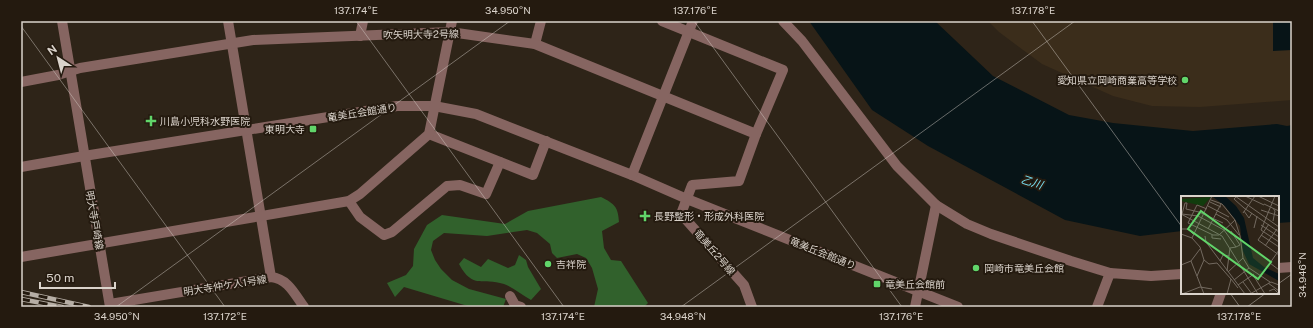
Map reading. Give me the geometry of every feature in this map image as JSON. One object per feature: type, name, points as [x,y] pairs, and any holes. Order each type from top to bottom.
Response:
[{"type":"street","name":"明大寺戸崎線","points":[[62,21],[110,305]]},
{"type":"street","points":[[228,21],[271,277]]},
{"type":"street","points":[[360,36],[363,21]]},
{"type":"street","points":[[21,257],[349,201],[360,194],[429,134],[452,21]]},
{"type":"street","points":[[535,44],[540,21]]},
{"type":"street","points":[[662,21],[783,70],[756,134],[739,181],[692,185],[687,198]]},
{"type":"street","points":[[632,175],[693,21]]},
{"type":"street","points":[[783,21],[802,41],[897,166],[936,205],[967,224],[991,234],[1110,273],[1151,276],[1181,274]]},
{"type":"street","name":"吹矢明大寺2号線","points":[[21,82],[58,75],[80,68],[253,40],[450,32],[535,44],[756,134]]},
{"type":"street","name":"竜美丘会館通り","points":[[21,167],[398,106],[434,106],[476,114],[632,175],[958,307]]},
{"type":"street","points":[[429,134],[533,176],[546,141]]},
{"type":"street","points":[[349,201],[360,217],[384,235],[392,232],[447,186],[460,185],[486,194],[500,162]]},
{"type":"street","name":"竜美丘2号線","points":[[687,198],[681,214],[744,285],[748,305]]},
{"type":"street","points":[[915,307],[936,205]]},
{"type":"street","points":[[1279,268],[1292,267]]},
{"type":"street","points":[[1097,307],[1110,273]]},
{"type":"street","name":"明大寺仲ケ入1号線","points":[[110,305],[271,277],[286,282],[304,307]]},
{"type":"street","points":[[1216,307],[1222,294]]},
{"type":"street","points":[[510,296],[516,305],[521,307]]},
{"type":"shaded area","name":"愛知県立岡崎商業高等学校","points":[[988,21],[1292,21],[1292,100],[1200,107],[1152,106],[1113,96],[1042,64],[999,32]]},
{"type":"green space","points":[[601,197],[615,206],[618,213],[619,222],[602,231],[604,248],[611,260],[621,261],[648,303],[644,307],[594,307],[598,289],[592,268],[586,258],[577,254],[557,258],[552,253],[550,244],[537,233],[527,230],[487,236],[444,233],[433,241],[431,250],[435,260],[441,269],[452,280],[469,289],[506,299],[503,307],[471,307],[404,287],[395,297],[387,283],[406,275],[413,266],[414,249],[427,225],[442,215],[505,224],[528,211]]},
{"type":"green space","points":[[519,255],[526,260],[528,267],[541,289],[531,300],[504,284],[474,280],[464,272],[459,264],[464,258],[481,267],[488,259],[508,268],[515,265]]},
{"type":"water","name":"乙川","points":[[809,21],[935,21],[993,76],[1069,115],[1113,123],[1193,131],[1277,124],[1287,126],[1292,125],[1292,222],[1279,223],[1279,196],[1181,196],[1181,231],[1140,236],[1065,220],[928,146],[872,110]]},
{"type":"water","points":[[1273,21],[1292,21],[1292,50],[1273,51]]},
{"type":"railway","points":[[21,292],[89,307]]},
{"type":"railway","points":[[21,299],[62,307]]},
{"type":"place","name":"愛知県立岡崎商業高等学校","points":[[1185,80]]},
{"type":"place","name":"川島小児科水野医院","points":[[151,121]]},
{"type":"place","name":"東明大寺","points":[[313,129]]},
{"type":"place","name":"長野整形・形成外科医院","points":[[645,216]]},
{"type":"place","name":"吉祥院","points":[[548,264]]},
{"type":"place","name":"岡崎市竜美丘会館","points":[[976,268]]},
{"type":"place","name":"竜美丘会館前","points":[[877,284]]}]
